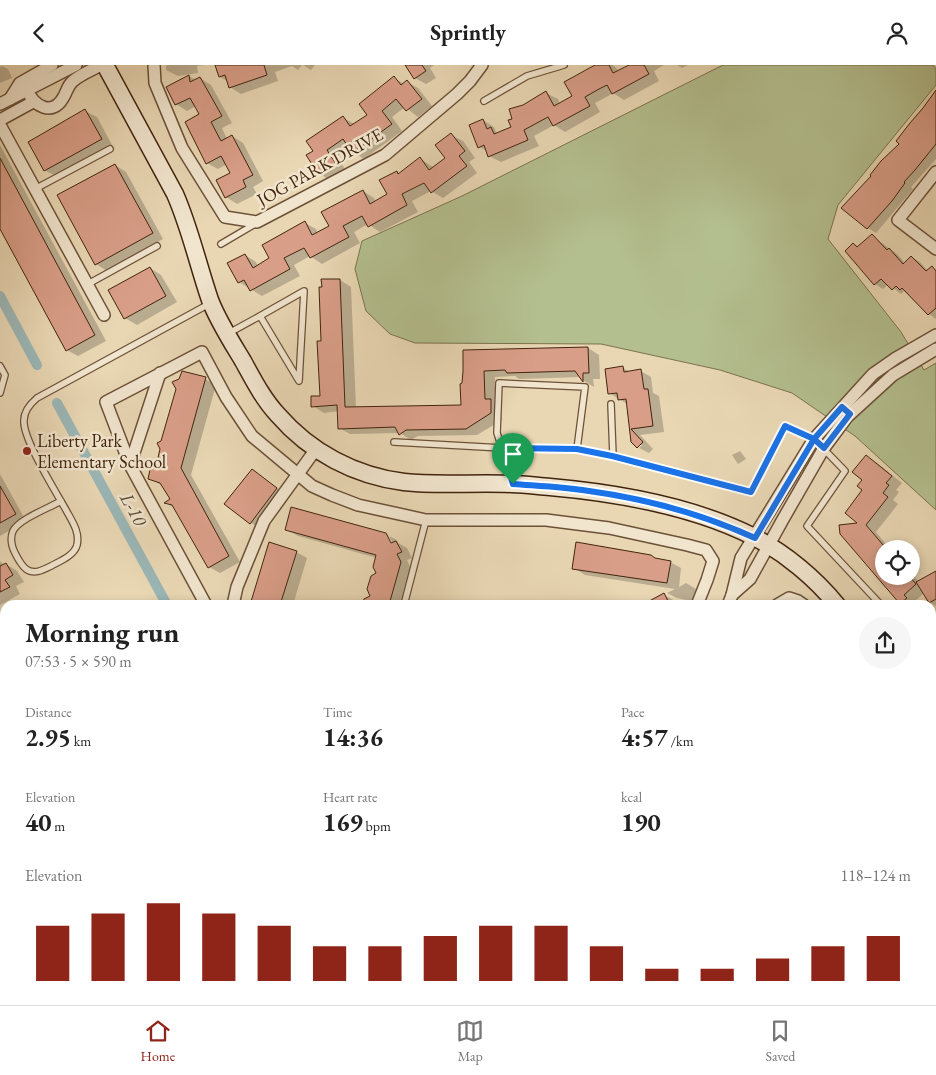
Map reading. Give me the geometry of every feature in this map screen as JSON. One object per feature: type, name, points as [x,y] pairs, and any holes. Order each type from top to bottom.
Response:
[{"type":"street","points":[[4,102],[31,84],[52,65]]},
{"type":"street","points":[[31,84],[76,65]]},
{"type":"street","points":[[33,102],[46,108],[54,107],[64,97],[67,87],[71,82],[101,65]]},
{"type":"street","points":[[105,65],[175,194],[184,215],[211,303],[227,334],[262,395],[293,431],[316,449],[339,463],[381,478],[420,483],[513,484],[588,491],[650,502],[721,523],[755,538],[806,573],[832,600]]},
{"type":"street","name":"JOG PARK DRIVE","points":[[154,65],[155,83],[182,148],[225,217],[257,222],[385,155],[457,94],[482,65]]},
{"type":"street","points":[[31,84],[33,102]]},
{"type":"street","points":[[0,120],[33,102]]},
{"type":"street","points":[[0,125],[104,315]]},
{"type":"street","points":[[936,172],[898,220],[936,249]]},
{"type":"street","points":[[730,600],[750,579],[846,411],[873,374],[896,357],[936,335]]},
{"type":"street","points":[[730,600],[742,558],[814,439],[846,411],[893,375],[936,349]]},
{"type":"street","points":[[203,600],[130,465],[106,402],[202,352],[226,397],[252,436],[312,486],[358,505],[426,520],[556,521],[609,529],[706,550],[713,561],[699,600]]},
{"type":"street","points":[[130,465],[160,373]]},
{"type":"street","points":[[234,600],[237,587],[264,521],[316,449]]},
{"type":"lane","points":[[484,101],[527,76],[564,65]]},
{"type":"lane","points":[[35,189],[110,149]]},
{"type":"lane","points":[[221,244],[257,222]]},
{"type":"lane","points":[[88,285],[157,246]]},
{"type":"lane","points":[[227,334],[304,291],[299,381],[260,316]]},
{"type":"lane","points":[[62,501],[24,521],[12,532],[11,540],[14,550],[26,570],[42,571],[65,559],[77,547],[78,538],[76,529],[62,501],[26,436],[24,419],[30,404],[211,303]]},
{"type":"lane","points":[[0,366],[5,375],[0,393]]},
{"type":"lane","points":[[513,484],[497,433],[499,383],[585,387],[577,449]]},
{"type":"lane","points":[[611,404],[612,456]]},
{"type":"lane","points":[[394,442],[502,448],[577,449],[612,456],[751,492],[785,426],[814,439],[845,471],[807,526],[876,600]]},
{"type":"lane","points":[[405,600],[426,520]]},
{"type":"green space","points":[[723,65],[933,65],[936,69],[936,85],[838,205],[828,239],[901,332],[924,370],[936,363],[936,510],[855,436],[792,393],[720,370],[601,344],[415,343],[390,334],[366,311],[355,269],[362,241],[462,196]]},
{"type":"building","points":[[215,65],[264,65],[267,75],[229,88],[225,75],[219,77]]},
{"type":"building","points":[[405,65],[422,65],[426,71],[414,79]]},
{"type":"building","points":[[595,65],[609,65],[613,73],[629,65],[644,65],[649,74],[612,94],[607,85],[599,89],[585,97],[590,106],[553,126],[548,117],[524,130],[528,140],[488,157],[484,145],[478,148],[469,125],[483,119],[487,129],[491,127],[494,134],[511,127],[508,120],[512,119],[509,109],[523,105],[546,91],[554,106],[572,96],[564,82]]},
{"type":"building","points":[[189,75],[190,82],[200,77],[222,116],[211,122],[221,141],[232,135],[253,175],[243,180],[246,187],[225,198],[216,180],[230,173],[221,156],[206,164],[185,122],[199,114],[190,98],[175,105],[166,87]]},
{"type":"building","points":[[394,76],[401,85],[407,80],[422,99],[406,111],[396,99],[382,111],[392,124],[352,153],[343,139],[327,150],[336,164],[319,175],[306,155],[313,151],[306,141],[343,116],[350,126],[367,115],[359,104]]},
{"type":"building","points":[[936,90],[936,144],[904,182],[892,201],[867,229],[841,208],[871,176],[881,161],[899,144],[896,141]]},
{"type":"building","points":[[85,109],[102,139],[44,171],[28,142]]},
{"type":"building","points":[[451,133],[465,151],[459,156],[467,166],[431,193],[424,183],[402,194],[407,205],[368,227],[362,216],[343,226],[349,237],[310,258],[304,248],[284,258],[290,269],[250,291],[244,280],[238,283],[227,263],[245,254],[253,268],[269,258],[262,245],[305,221],[312,235],[329,226],[321,212],[363,190],[370,204],[387,194],[379,180],[397,171],[398,174],[420,157],[429,170],[445,158],[435,145]]},
{"type":"building","points":[[0,158],[95,335],[66,351],[0,229]]},
{"type":"building","points":[[115,164],[153,233],[95,265],[57,195]]},
{"type":"building","points":[[872,234],[887,250],[889,248],[903,264],[911,256],[926,271],[932,266],[936,271],[936,308],[928,315],[902,288],[900,290],[896,286],[892,290],[881,279],[874,285],[845,251],[853,243],[857,247]]},
{"type":"building","points":[[150,267],[166,296],[124,319],[108,290]]},
{"type":"building","points":[[321,279],[340,279],[345,407],[461,405],[460,384],[462,383],[463,350],[588,347],[589,373],[583,373],[583,382],[575,371],[507,373],[505,370],[484,371],[485,399],[491,399],[491,413],[466,429],[406,430],[399,435],[395,427],[338,429],[337,405],[311,407],[311,396],[320,396],[317,341],[321,341],[319,287],[322,287]]},
{"type":"building","points":[[623,366],[624,372],[641,369],[644,389],[648,389],[653,426],[631,429],[643,442],[637,448],[631,442],[626,399],[618,400],[617,393],[608,394],[605,369]]},
{"type":"building","points":[[182,371],[206,377],[181,468],[229,556],[208,568],[172,505],[164,503],[170,499],[160,483],[148,479],[151,465],[157,462],[160,449],[157,443],[161,441],[176,389],[172,382],[179,379]]},
{"type":"building","points":[[866,455],[892,476],[886,483],[889,485],[883,493],[888,497],[866,525],[879,540],[875,540],[875,575],[840,534],[839,525],[857,523],[845,513],[862,490],[857,486],[862,480],[852,472]]},
{"type":"building","points":[[252,469],[277,488],[250,524],[224,504]]},
{"type":"building","points":[[0,486],[16,514],[0,523]]},
{"type":"building","points":[[291,507],[386,533],[391,543],[396,541],[402,552],[397,554],[401,562],[390,600],[364,600],[370,596],[367,589],[371,576],[376,573],[373,567],[376,555],[285,530]]},
{"type":"building","points":[[269,542],[297,551],[282,600],[252,600]]},
{"type":"building","points":[[576,542],[651,555],[655,558],[671,561],[667,583],[572,569]]},
{"type":"building","points":[[6,563],[13,575],[5,580],[10,587],[0,592],[0,566]]},
{"type":"building","points":[[936,571],[936,599],[927,600],[918,585],[920,585],[920,580]]},
{"type":"building","points":[[884,585],[915,585],[904,595],[907,598],[905,600],[897,600]]},
{"type":"building","points":[[664,593],[668,600],[651,600]]},
{"type":"waterway","name":"L-10","points":[[0,296],[37,365]]},
{"type":"waterway","name":"L-10","points":[[57,403],[164,600]]},
{"type":"place","name":"Liberty Park Elementary School","points":[[27,451]]},
{"type":"route","points":[[513,484],[502,448],[577,449],[612,456],[751,492],[785,426],[814,439],[842,407],[850,414],[824,448],[814,439],[755,538],[721,523],[694,514],[628,497],[513,484]]}]
